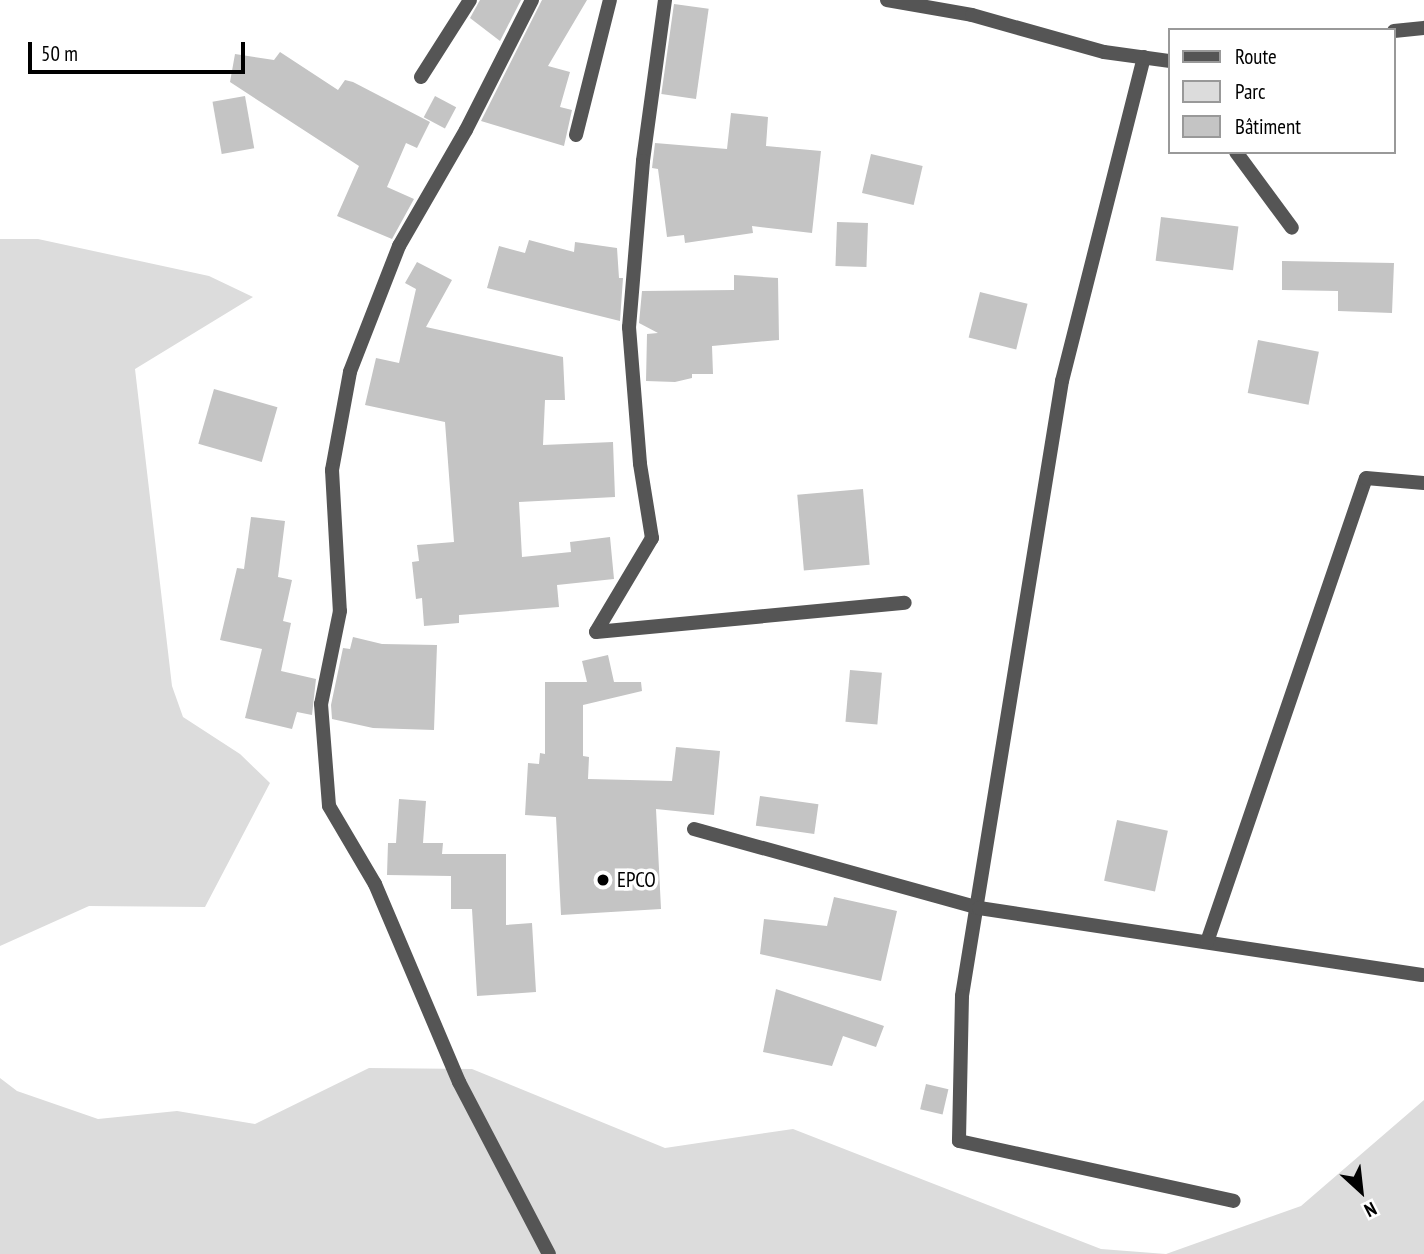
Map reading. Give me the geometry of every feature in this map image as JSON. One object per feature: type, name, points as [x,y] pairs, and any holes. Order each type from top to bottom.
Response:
[{"type":"street","points":[[421,77],[470,0]]},
{"type":"street","points":[[531,0],[466,130],[400,246],[350,372],[332,470],[340,611],[321,704],[330,806],[375,884],[458,1083],[549,1254]]},
{"type":"street","points":[[576,135],[610,0]]},
{"type":"street","points":[[665,0],[643,161],[629,327],[640,464],[652,538],[596,632],[905,603]]},
{"type":"street","points":[[887,0],[972,15],[1104,52],[1168,61]]},
{"type":"street","points":[[1396,31],[1424,28]]},
{"type":"street","points":[[1144,57],[1062,381],[979,908],[962,996],[959,1141],[1234,1201]]},
{"type":"street","points":[[1237,154],[1292,228]]},
{"type":"street","points":[[1207,942],[1366,478],[1424,483]]},
{"type":"street","points":[[694,829],[979,908],[1422,975]]},
{"type":"green space","points":[[0,239],[38,239],[209,276],[253,297],[135,369],[172,686],[183,717],[240,754],[270,783],[205,907],[89,906],[0,946]]},
{"type":"green space","points":[[369,1068],[472,1069],[665,1148],[793,1129],[1101,1249],[1166,1254],[0,1254],[0,1078],[17,1091],[98,1119],[177,1111],[255,1124]]},
{"type":"green space","points":[[1424,1100],[1424,1254],[1166,1254],[1301,1206]]},
{"type":"building","points":[[480,0],[521,0],[500,41],[470,18]]},
{"type":"building","points":[[542,0],[587,0],[548,66],[570,72],[560,107],[572,110],[564,146],[481,121]]},
{"type":"building","points":[[674,4],[709,9],[696,99],[661,94]]},
{"type":"building","points":[[280,52],[338,90],[345,80],[353,82],[430,122],[417,148],[406,143],[387,187],[414,199],[392,239],[337,216],[359,166],[230,82],[235,54],[274,60]]},
{"type":"building","points":[[245,96],[254,148],[222,154],[213,102]]},
{"type":"building","points":[[435,96],[456,107],[445,128],[424,117]]},
{"type":"building","points":[[731,113],[768,117],[766,146],[821,151],[812,233],[752,226],[753,233],[685,243],[684,235],[667,237],[658,169],[652,168],[655,143],[727,149]]},
{"type":"building","points":[[871,154],[923,166],[914,205],[862,193]]},
{"type":"building","points":[[1161,217],[1238,227],[1233,270],[1156,261]]},
{"type":"building","points":[[837,222],[868,223],[866,267],[835,266]]},
{"type":"building","points":[[529,240],[574,252],[575,242],[617,248],[619,278],[623,278],[620,321],[487,288],[499,246],[525,253]]},
{"type":"building","points":[[1282,261],[1394,263],[1392,313],[1338,311],[1338,291],[1282,290]]},
{"type":"building","points":[[417,262],[452,280],[426,327],[563,357],[565,400],[545,400],[543,445],[613,442],[615,497],[519,502],[522,557],[571,552],[570,542],[610,537],[614,579],[557,585],[559,607],[459,615],[459,623],[424,626],[422,598],[416,599],[412,562],[419,561],[417,545],[454,542],[445,422],[365,405],[376,358],[399,363],[416,289],[405,283]]},
{"type":"building","points":[[734,275],[778,278],[779,340],[712,346],[713,374],[692,374],[692,378],[675,382],[646,381],[647,334],[658,333],[639,323],[642,291],[734,290]]},
{"type":"building","points":[[980,292],[1028,304],[1016,349],[969,338]]},
{"type":"building","points":[[1258,340],[1319,352],[1309,405],[1248,393]]},
{"type":"building","points":[[214,389],[277,407],[262,462],[198,444]]},
{"type":"building","points":[[863,489],[870,565],[804,570],[797,495]]},
{"type":"building","points":[[251,517],[285,521],[278,577],[292,580],[283,621],[291,623],[281,671],[316,679],[312,715],[297,712],[292,729],[245,718],[262,649],[220,640],[237,568],[244,569]]},
{"type":"building","points":[[353,637],[382,644],[437,645],[434,730],[373,728],[332,719],[331,705],[343,648],[350,649]]},
{"type":"building","points":[[608,655],[614,682],[641,682],[642,691],[583,705],[583,756],[589,757],[588,779],[672,781],[676,747],[720,751],[714,815],[656,809],[661,909],[561,915],[556,817],[525,815],[528,763],[539,764],[540,753],[545,754],[545,682],[587,682],[582,661]]},
{"type":"building","points":[[850,670],[882,673],[877,725],[845,722]]},
{"type":"building","points":[[760,796],[818,804],[814,834],[756,826]]},
{"type":"building","points":[[399,799],[426,801],[423,843],[443,843],[442,854],[506,854],[506,925],[532,923],[536,992],[477,996],[472,909],[451,909],[451,876],[387,875],[388,843],[396,843]]},
{"type":"building","points":[[1117,820],[1168,831],[1155,891],[1104,881]]},
{"type":"building","points":[[834,897],[897,911],[881,981],[760,954],[764,919],[827,926]]},
{"type":"building","points":[[776,989],[884,1026],[876,1047],[843,1036],[832,1066],[763,1052]]},
{"type":"building","points":[[926,1084],[948,1089],[943,1115],[920,1109]]},
{"type":"place","name":"EPCO","points":[[603,880]]}]
